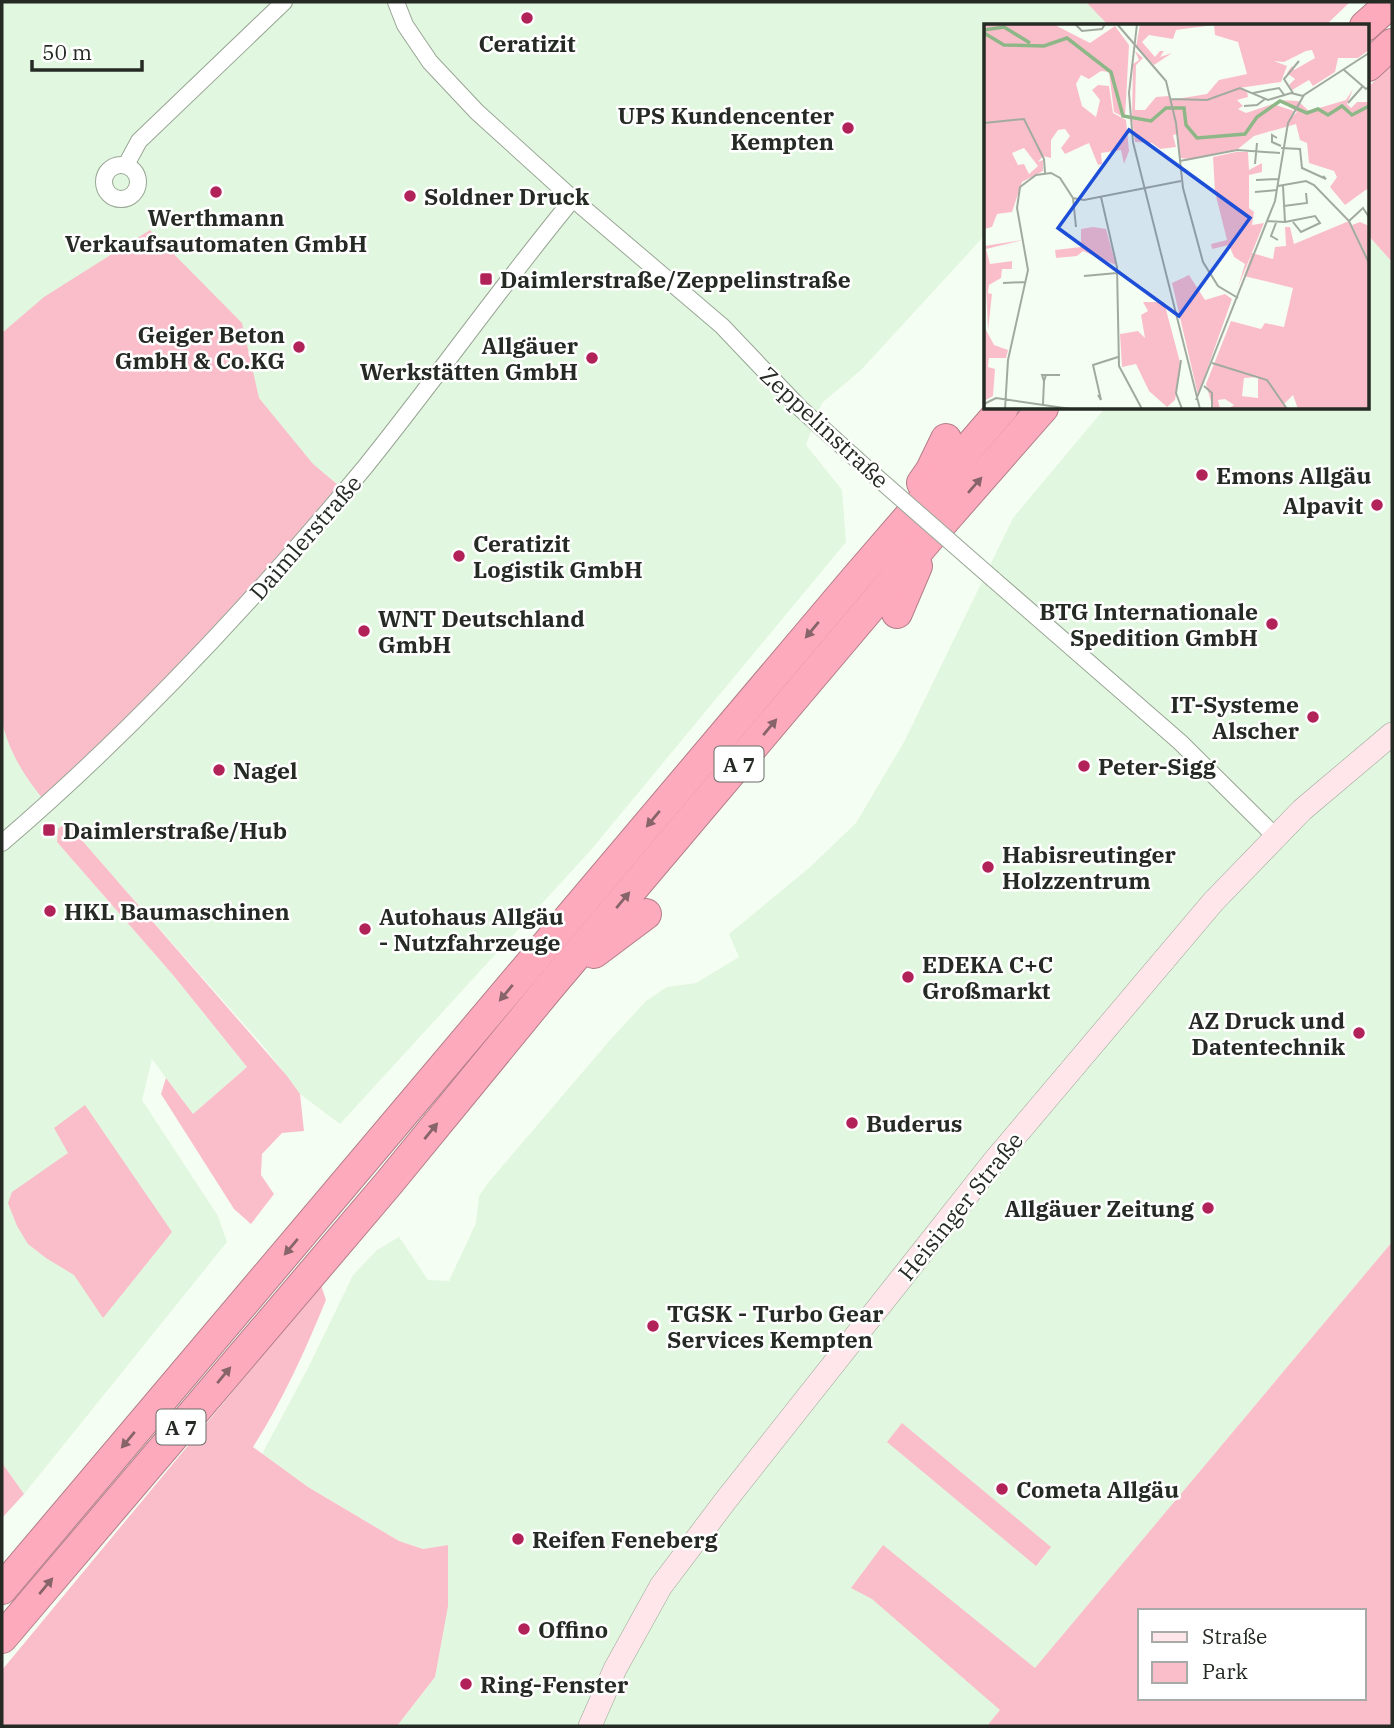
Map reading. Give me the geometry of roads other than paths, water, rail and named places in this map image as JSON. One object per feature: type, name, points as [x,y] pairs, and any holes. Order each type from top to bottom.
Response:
[{"type":"highway","points":[[1367,24],[1392,2]]},
{"type":"highway","points":[[1370,64],[1392,44]]},
{"type":"highway","name":"A 7","points":[[2,1589],[856,578],[1001,410]]},
{"type":"highway","name":"A 7","points":[[2,1638],[388,1184],[547,990],[930,537],[1041,410]]},
{"type":"highway","points":[[856,578],[931,470],[946,439]]},
{"type":"highway","points":[[897,612],[930,537]]},
{"type":"highway","points":[[547,990],[646,914]]},
{"type":"street","points":[[126,165],[139,141],[284,2]]},
{"type":"street","name":"Zeppelinstraße","points":[[396,2],[405,25],[430,62],[477,112],[722,327],[801,409],[864,466],[1180,742],[1275,836]]},
{"type":"street","name":"Daimlerstraße","points":[[2,843],[112,743],[255,596],[364,468],[573,199]]},
{"type":"street","name":"Heisinger Straße","points":[[590,1726],[618,1663],[661,1586],[995,1160],[1194,924],[1275,836],[1328,787],[1392,734]]},
{"type":"place","name":"Ceratizit","points":[[527,18]]},
{"type":"place","name":"UPS Kundencenter Kempten","points":[[848,128]]},
{"type":"place","name":"Werthmann Verkaufsautomaten GmbH","points":[[216,192]]},
{"type":"place","name":"Soldner Druck","points":[[410,196]]},
{"type":"place","name":"Daimlerstraße/Zeppelinstraße","points":[[486,279]]},
{"type":"place","name":"Geiger Beton GmbH & Co.KG","points":[[299,347]]},
{"type":"place","name":"Allgäuer Werkstätten GmbH","points":[[592,358]]},
{"type":"place","name":"Emons Allgäu","points":[[1202,475]]},
{"type":"place","name":"Alpavit","points":[[1377,505]]},
{"type":"place","name":"Ceratizit Logistik GmbH","points":[[459,556]]},
{"type":"place","name":"BTG Internationale Spedition GmbH","points":[[1272,624]]},
{"type":"place","name":"WNT Deutschland GmbH","points":[[364,631]]},
{"type":"place","name":"IT-Systeme Alscher","points":[[1313,717]]},
{"type":"place","name":"Peter-Sigg","points":[[1084,766]]},
{"type":"place","name":"Nagel","points":[[219,770]]},
{"type":"place","name":"Daimlerstraße/Hub","points":[[49,830]]},
{"type":"place","name":"Habisreutinger Holzzentrum","points":[[988,867]]},
{"type":"place","name":"HKL Baumaschinen","points":[[50,911]]},
{"type":"place","name":"Autohaus Allgäu - Nutzfahrzeuge","points":[[365,929]]},
{"type":"place","name":"EDEKA C+C Großmarkt","points":[[908,977]]},
{"type":"place","name":"AZ Druck und Datentechnik","points":[[1359,1033]]},
{"type":"place","name":"Buderus","points":[[852,1123]]},
{"type":"place","name":"Allgäuer Zeitung","points":[[1208,1208]]},
{"type":"place","name":"TGSK - Turbo Gear Services Kempten","points":[[653,1326]]},
{"type":"place","name":"Cometa Allgäu","points":[[1002,1489]]},
{"type":"place","name":"Reifen Feneberg","points":[[518,1539]]},
{"type":"place","name":"Offino","points":[[524,1629]]},
{"type":"place","name":"Ring-Fenster","points":[[466,1684]]}]
